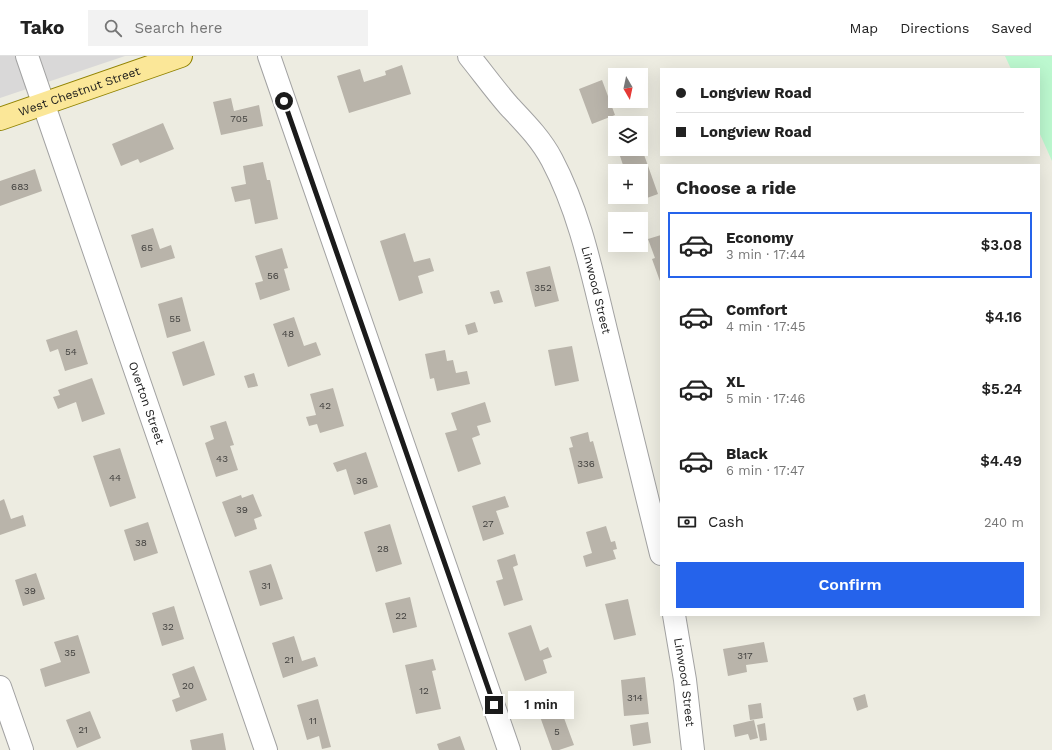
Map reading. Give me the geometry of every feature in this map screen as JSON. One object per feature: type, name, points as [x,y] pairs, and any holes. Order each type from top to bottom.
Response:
[{"type":"main road","name":"West Chestnut Street","points":[[0,119],[181,56]]},
{"type":"street","name":"Overton Street","points":[[27,56],[266,750]]},
{"type":"street","points":[[269,56],[509,750]]},
{"type":"street","name":"Linwood Street","points":[[469,56],[508,105],[529,126],[540,141],[552,160],[568,196],[592,271],[660,550]]},
{"type":"street","name":"Linwood Street","points":[[674,616],[685,680],[693,750]]},
{"type":"street","points":[[0,687],[22,750]]},
{"type":"shaded area","points":[[0,56],[125,56],[0,98]]},
{"type":"green space","points":[[1005,56],[1052,56],[1052,161],[1040,134],[1040,68],[1011,68]]},
{"type":"building","points":[[402,65],[411,94],[349,113],[337,76],[360,69],[364,82],[386,75],[385,71]]},
{"type":"building","points":[[602,80],[608,96],[608,108],[612,108],[615,115],[608,116],[608,118],[592,124],[579,89]]},
{"type":"building","points":[[231,98],[234,111],[259,105],[263,126],[221,135],[213,102]]},
{"type":"building","points":[[163,123],[174,149],[140,163],[138,159],[121,166],[112,144]]},
{"type":"building","points":[[620,156],[644,156],[647,164],[623,164]]},
{"type":"building","points":[[263,162],[267,180],[270,180],[278,219],[255,224],[250,199],[235,202],[231,187],[246,184],[243,166]]},
{"type":"building","points":[[648,166],[658,194],[648,198]]},
{"type":"building","points":[[35,169],[42,191],[0,206],[0,181]]},
{"type":"building","points":[[153,228],[160,249],[171,245],[175,258],[141,268],[131,235]]},
{"type":"building","points":[[405,233],[414,262],[430,258],[434,271],[418,276],[423,293],[399,301],[380,241]]},
{"type":"building","points":[[660,235],[660,281],[652,259],[655,258],[648,239]]},
{"type":"building","points":[[282,248],[288,268],[284,269],[290,290],[260,300],[255,283],[263,281],[255,256]]},
{"type":"building","points":[[550,266],[559,301],[535,307],[526,272]]},
{"type":"building","points":[[499,290],[503,302],[494,304],[490,292]]},
{"type":"building","points":[[182,297],[191,331],[167,338],[158,304]]},
{"type":"building","points":[[294,317],[304,346],[316,342],[321,355],[288,367],[273,324]]},
{"type":"building","points":[[475,322],[478,332],[468,335],[465,325]]},
{"type":"building","points":[[77,330],[88,364],[65,371],[58,349],[50,352],[46,340]]},
{"type":"building","points":[[204,341],[215,375],[183,386],[172,352]]},
{"type":"building","points":[[572,346],[579,381],[555,386],[548,350]]},
{"type":"building","points":[[445,350],[447,361],[453,360],[456,373],[467,371],[470,384],[437,391],[434,378],[430,379],[425,354]]},
{"type":"building","points":[[254,373],[258,386],[248,388],[244,376]]},
{"type":"building","points":[[92,378],[105,414],[82,422],[76,402],[58,409],[53,397],[60,395],[58,390]]},
{"type":"building","points":[[333,388],[344,426],[320,433],[317,424],[309,426],[306,417],[316,415],[310,394]]},
{"type":"building","points":[[485,402],[491,422],[477,426],[480,435],[472,438],[481,464],[458,472],[445,433],[457,430],[451,413]]},
{"type":"building","points":[[226,421],[234,445],[230,446],[238,470],[216,477],[205,443],[214,439],[210,426]]},
{"type":"building","points":[[588,432],[590,442],[593,441],[603,478],[578,484],[569,448],[573,447],[570,437]]},
{"type":"building","points":[[120,448],[136,498],[110,507],[93,456]]},
{"type":"building","points":[[366,452],[378,487],[354,495],[346,469],[337,472],[333,463]]},
{"type":"building","points":[[253,494],[262,516],[254,519],[257,529],[235,537],[222,502],[241,495],[242,498]]},
{"type":"building","points":[[505,496],[509,507],[496,511],[504,534],[483,541],[472,506]]},
{"type":"building","points":[[4,499],[11,519],[23,515],[26,526],[0,535],[0,501]]},
{"type":"building","points":[[148,522],[158,553],[134,561],[124,530]]},
{"type":"building","points":[[390,524],[402,564],[376,572],[364,532]]},
{"type":"building","points":[[606,526],[611,542],[615,541],[617,549],[613,550],[616,559],[586,567],[583,556],[592,553],[586,532]]},
{"type":"building","points":[[515,554],[518,565],[513,567],[523,600],[504,606],[496,581],[503,579],[497,560]]},
{"type":"building","points":[[271,564],[283,599],[260,606],[249,571]]},
{"type":"building","points":[[36,573],[45,599],[23,606],[15,580]]},
{"type":"building","points":[[410,597],[417,627],[393,633],[385,603]]},
{"type":"building","points":[[628,599],[636,635],[614,640],[605,604]]},
{"type":"building","points":[[174,606],[184,639],[162,646],[152,613]]},
{"type":"building","points":[[531,625],[540,651],[548,647],[552,657],[543,660],[547,673],[525,681],[508,633]]},
{"type":"building","points":[[78,635],[90,673],[45,687],[40,669],[61,662],[54,642]]},
{"type":"building","points":[[294,636],[302,661],[315,657],[318,666],[283,678],[272,643]]},
{"type":"building","points":[[764,642],[768,662],[746,665],[747,672],[728,676],[723,649]]},
{"type":"building","points":[[433,659],[436,670],[432,671],[441,709],[416,714],[405,665]]},
{"type":"building","points":[[194,666],[207,700],[176,712],[172,700],[180,697],[172,674]]},
{"type":"building","points":[[645,677],[649,714],[624,716],[621,680]]},
{"type":"building","points":[[865,694],[868,707],[857,711],[853,698]]},
{"type":"building","points":[[318,699],[331,747],[322,749],[319,736],[307,740],[297,705]]},
{"type":"building","points":[[569,700],[574,714],[564,718],[574,745],[559,750],[552,750],[538,711]]},
{"type":"building","points":[[761,703],[763,718],[750,720],[748,705]]},
{"type":"building","points":[[90,711],[101,738],[77,748],[66,720]]},
{"type":"building","points":[[754,720],[758,738],[750,740],[748,734],[735,737],[733,725]]},
{"type":"building","points":[[648,722],[651,743],[633,746],[630,725]]},
{"type":"building","points":[[765,723],[767,740],[760,741],[757,725]]},
{"type":"building","points":[[223,733],[226,750],[192,750],[190,740]]},
{"type":"building","points":[[460,736],[465,750],[439,750],[437,744]]},
{"type":"route","points":[[284,101],[494,705]]}]
